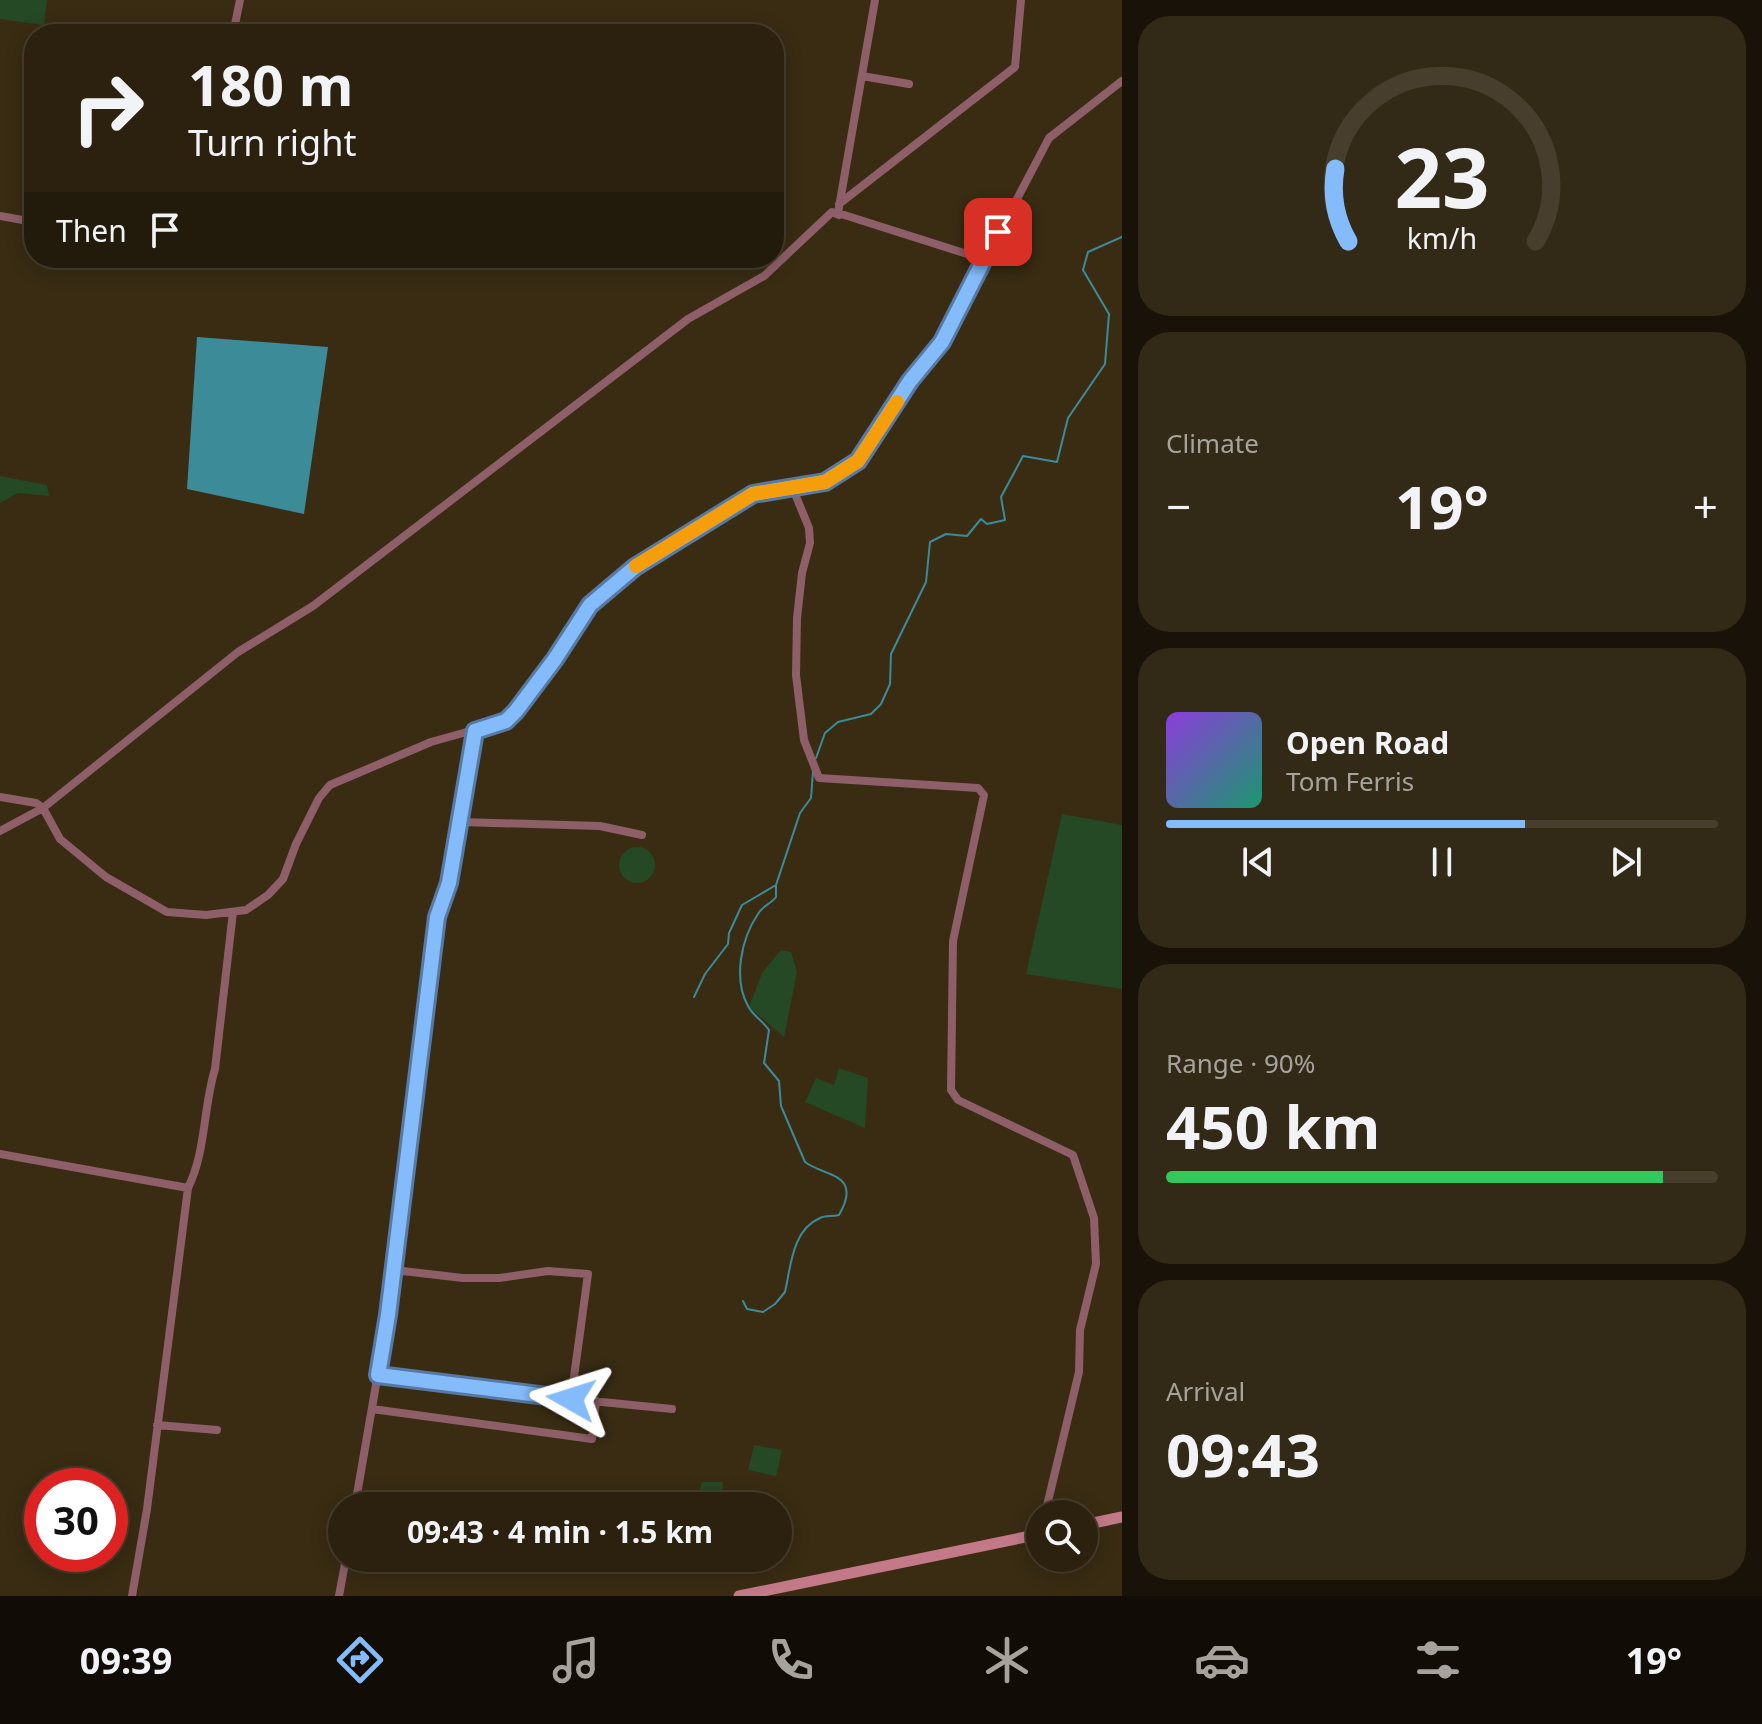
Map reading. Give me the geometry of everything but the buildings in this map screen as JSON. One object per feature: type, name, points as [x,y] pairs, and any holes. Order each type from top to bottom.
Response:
[{"type":"street","points":[[235,24],[240,0]]},
{"type":"street","points":[[839,215],[838,204],[875,0]]},
{"type":"street","points":[[838,204],[1015,67],[1021,0]]},
{"type":"street","points":[[862,76],[909,84]]},
{"type":"street","points":[[0,797],[36,803],[43,808],[60,839],[106,877],[167,912],[206,915],[246,910],[268,895],[283,879],[319,798],[330,785],[431,742],[506,721],[555,659],[590,605],[635,567],[753,494],[825,482],[858,461],[910,381],[942,342],[1049,138],[1122,81]]},
{"type":"street","points":[[784,257],[832,212],[983,259]]},
{"type":"street","points":[[0,216],[24,220]]},
{"type":"street","points":[[0,831],[43,808],[238,652],[313,606],[688,319],[764,276],[772,268]]},
{"type":"street","points":[[793,489],[809,528],[810,543],[802,573],[797,618],[796,675],[804,740],[819,778],[978,788],[984,795],[953,941],[951,1090],[958,1100],[1073,1155],[1094,1218],[1096,1264],[1080,1330],[1079,1372],[1048,1500]]},
{"type":"street","points":[[357,1492],[394,1270],[437,917],[449,883],[475,731]]},
{"type":"street","points":[[460,822],[600,826],[642,835]]},
{"type":"street","points":[[132,1596],[147,1509],[188,1188],[198,1168],[208,1091],[215,1069],[233,912]]},
{"type":"street","points":[[0,1154],[188,1188]]},
{"type":"street","points":[[394,1270],[463,1278],[499,1278],[548,1271],[588,1274],[571,1399]]},
{"type":"street","points":[[378,1375],[672,1409]]},
{"type":"street","points":[[372,1409],[592,1439],[596,1401]]},
{"type":"street","points":[[157,1425],[217,1430]]},
{"type":"street","points":[[1098,1522],[1122,1517]]},
{"type":"street","points":[[739,1596],[1026,1537]]},
{"type":"street","points":[[339,1596],[343,1572]]},
{"type":"green space","points":[[0,0],[47,0],[44,24],[0,19]]},
{"type":"green space","points":[[0,476],[47,485],[49,496],[18,493],[0,503]]},
{"type":"green space","points":[[1062,814],[1122,825],[1122,989],[1026,974]]},
{"type":"green space","points":[[637,847],[650,852],[655,865],[650,878],[637,883],[624,878],[619,865],[624,852]]},
{"type":"green space","points":[[781,950],[791,952],[797,972],[784,1037],[749,1007],[762,973]]},
{"type":"green space","points":[[839,1068],[868,1078],[865,1128],[805,1102],[816,1078],[834,1085]]},
{"type":"green space","points":[[754,1445],[782,1450],[776,1476],[748,1470]]},
{"type":"green space","points":[[702,1482],[723,1482],[722,1492],[700,1492]]},
{"type":"water","points":[[197,337],[328,347],[304,514],[187,489]]},
{"type":"waterway","points":[[816,758],[825,733],[838,722],[871,714],[881,704],[890,684],[891,654],[926,582],[930,542],[946,534],[967,536],[981,519],[987,524],[1005,520],[1001,497],[1023,456],[1057,462],[1068,418],[1105,364],[1109,314],[1083,270],[1088,252],[1122,237]]},
{"type":"waterway","points":[[694,997],[705,974],[728,944],[729,933],[742,905],[776,885],[800,813],[811,798],[813,772]]},
{"type":"waterway","points":[[743,1301],[747,1309],[763,1312],[775,1304],[785,1292],[798,1240],[820,1218],[839,1215],[847,1191],[838,1178],[805,1162],[781,1106],[779,1081],[764,1063],[769,1030],[750,1010],[743,995],[740,972],[743,947],[760,911],[776,897],[776,886]]},
{"type":"slow traffic","points":[[636,566],[753,494],[825,482],[858,461],[897,402]]},
{"type":"route","points":[[571,1399],[378,1375],[437,917],[449,883],[475,731],[506,721],[524,703],[590,605],[635,567],[753,494],[825,482],[858,461],[910,381],[942,342],[998,232]]}]
